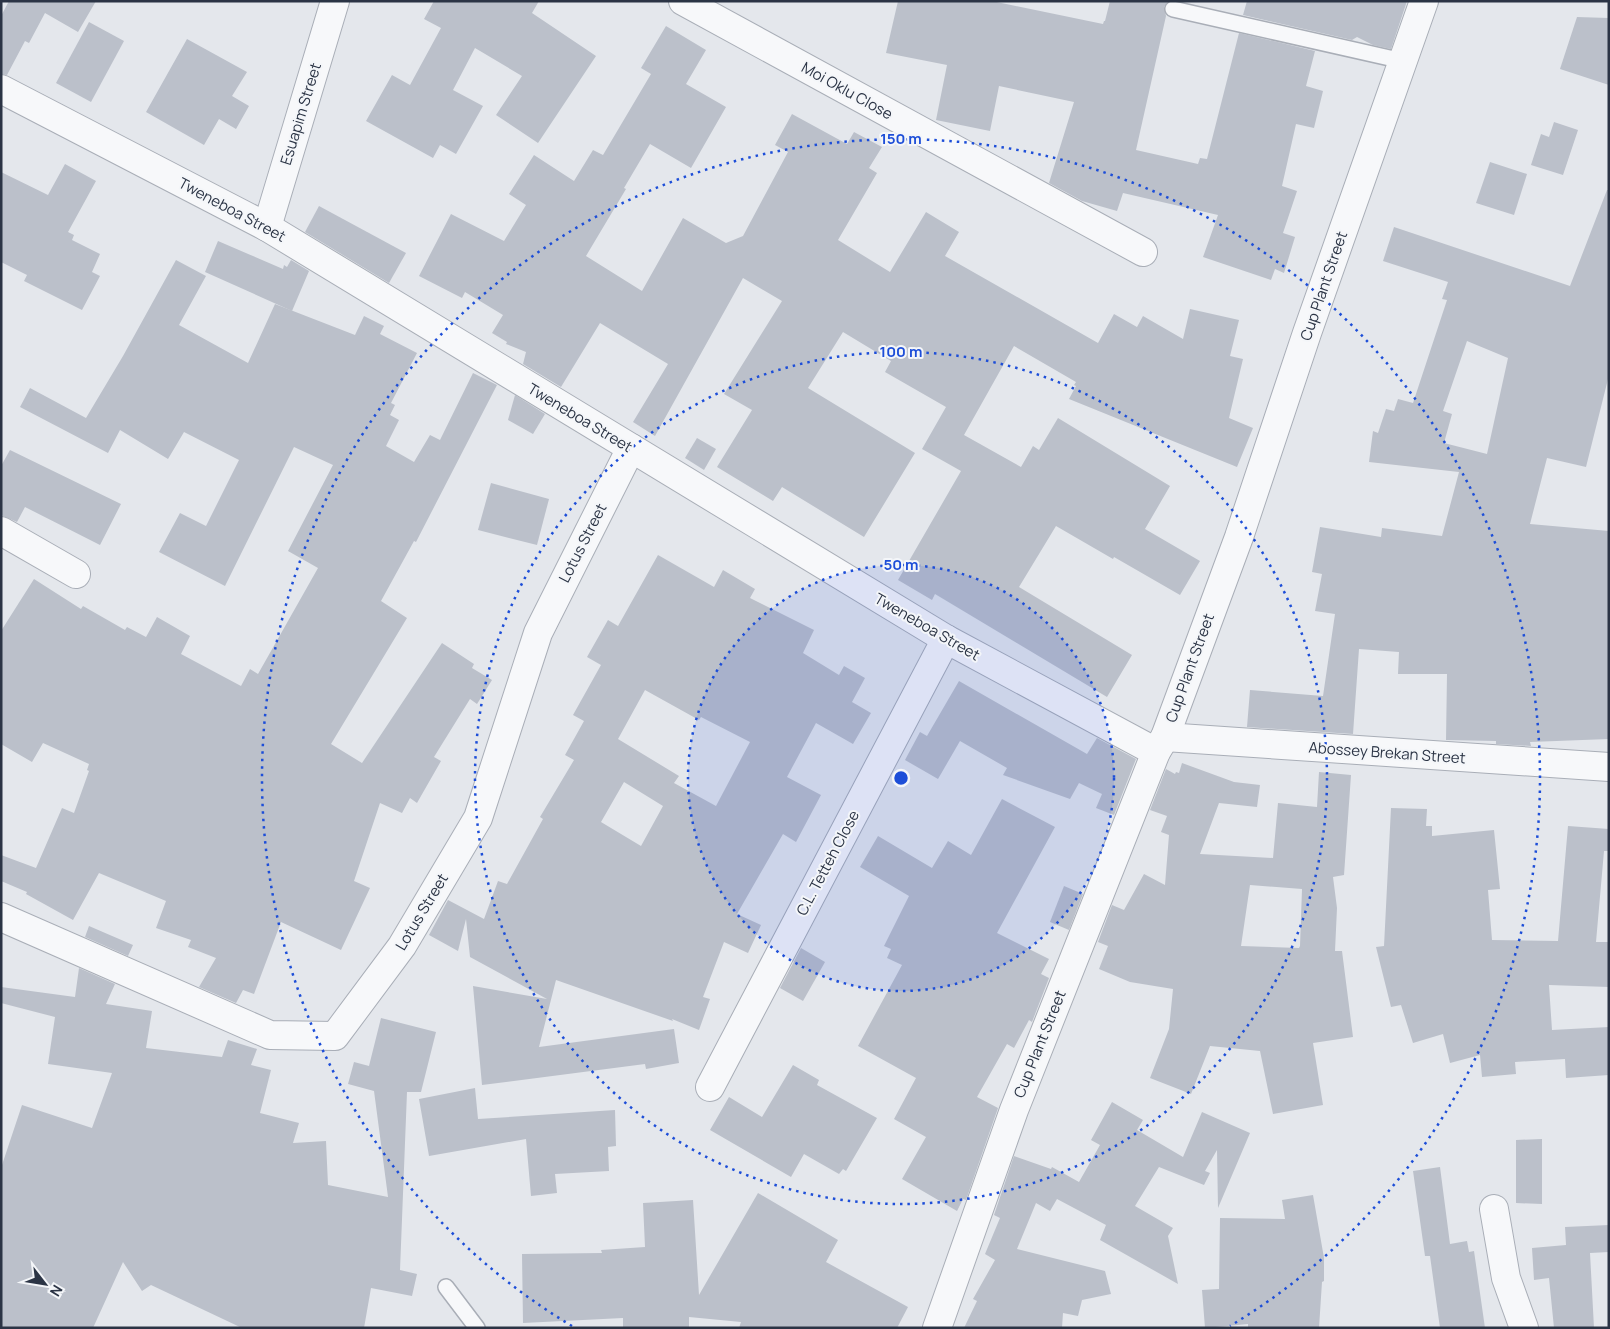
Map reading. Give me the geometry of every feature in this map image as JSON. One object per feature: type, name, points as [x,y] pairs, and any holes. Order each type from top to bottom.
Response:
[{"type":"street","name":"Esuapim Street","points":[[267,227],[335,1]]},
{"type":"street","name":"Moi Oklu Close","points":[[683,1],[1143,252]]},
{"type":"street","name":"Cup Plant Street","points":[[937,1328],[1014,1110],[1160,745],[1239,537],[1307,333],[1424,1]]},
{"type":"street","name":"Tweneboa Street","points":[[1,89],[267,227],[946,639],[1160,745]]},
{"type":"street","name":"Lotus Street","points":[[1,917],[270,1035],[335,1036],[402,946],[478,818],[538,633],[631,448]]},
{"type":"street","points":[[1,531],[76,574]]},
{"type":"street","name":"C.L. Tetteh Close","points":[[710,1087],[946,639]]},
{"type":"street","name":"Abossey Brekan Street","points":[[1160,745],[1609,767]]},
{"type":"street","points":[[1494,1210],[1506,1278],[1524,1328]]},
{"type":"lane","points":[[1173,8],[1403,61]]},
{"type":"lane","points":[[446,1287],[477,1328]]},
{"type":"building","points":[[9,1],[96,1],[78,32],[45,13],[29,43],[25,41],[7,75],[1,74],[1,16]]},
{"type":"building","points":[[434,1],[539,1],[532,13],[596,56],[538,143],[496,115],[522,76],[475,48],[453,90],[483,106],[456,154],[440,145],[433,158],[366,121],[392,75],[410,85],[441,28],[424,19]]},
{"type":"building","points":[[898,1],[992,1],[1103,24],[1110,1],[1168,1],[1164,7],[1166,16],[1136,150],[1198,164],[1200,158],[1207,159],[1239,33],[1315,51],[1306,86],[1323,91],[1314,128],[1296,124],[1282,186],[1297,191],[1283,233],[1295,237],[1284,273],[1275,269],[1271,280],[1203,257],[1218,215],[1123,193],[1117,211],[1082,201],[1049,183],[1074,102],[999,86],[990,131],[936,120],[947,65],[886,53]]},
{"type":"building","points":[[1247,1],[1407,1],[1391,49],[1373,45],[1357,37],[1352,40],[1243,15]]},
{"type":"building","points":[[1577,17],[1609,18],[1609,85],[1560,69]]},
{"type":"building","points":[[89,22],[124,41],[91,102],[56,83]]},
{"type":"building","points":[[666,26],[706,50],[686,84],[726,107],[691,168],[650,144],[586,256],[642,291],[683,218],[726,243],[743,236],[788,152],[775,145],[792,114],[847,144],[854,132],[882,147],[869,168],[877,173],[838,240],[890,272],[926,212],[959,232],[945,256],[1098,343],[1114,314],[1137,327],[1143,316],[1183,339],[1190,309],[1239,320],[1230,356],[1243,359],[1229,418],[1253,428],[1237,467],[1069,399],[1076,386],[1074,385],[1076,382],[1014,346],[964,435],[1021,467],[1033,446],[1039,450],[1058,418],[1170,486],[1145,529],[1200,561],[1180,595],[1056,526],[1019,587],[1132,655],[1107,697],[935,594],[932,600],[898,580],[961,471],[922,449],[946,407],[885,372],[891,361],[843,332],[808,388],[915,453],[864,537],[782,487],[773,501],[717,467],[752,410],[724,394],[782,301],[743,278],[655,436],[633,422],[668,364],[600,323],[561,387],[523,364],[526,352],[506,344],[507,342],[492,333],[503,315],[465,292],[462,298],[419,276],[451,214],[504,241],[526,205],[509,194],[534,155],[574,181],[593,150],[603,155],[651,74],[641,68]]},
{"type":"building","points":[[187,39],[247,72],[232,96],[249,106],[236,129],[219,119],[204,145],[146,112]]},
{"type":"building","points":[[1554,122],[1578,130],[1563,175],[1531,165],[1541,134],[1549,137]]},
{"type":"building","points":[[1490,162],[1527,174],[1514,215],[1476,203]]},
{"type":"building","points":[[65,164],[96,181],[68,232],[74,235],[72,240],[100,254],[92,272],[100,276],[82,310],[24,281],[27,275],[1,262],[1,172],[48,195]]},
{"type":"building","points":[[1607,190],[1609,190],[1609,375],[1586,467],[1547,458],[1530,524],[1609,531],[1609,739],[1530,742],[1531,746],[1496,744],[1496,741],[1446,740],[1447,674],[1398,674],[1399,652],[1359,649],[1353,734],[1247,727],[1250,690],[1323,696],[1335,614],[1315,611],[1322,574],[1312,572],[1320,527],[1381,537],[1382,528],[1442,536],[1459,472],[1369,462],[1373,431],[1378,433],[1386,409],[1394,411],[1398,399],[1413,403],[1447,300],[1442,299],[1448,282],[1383,261],[1394,227],[1570,286]],"holes":[[[1467,341],[1508,358],[1487,454],[1444,443],[1452,414],[1443,411]]]},
{"type":"building","points":[[319,206],[406,253],[389,283],[305,232]]},
{"type":"building","points":[[218,241],[283,269],[284,265],[287,267],[291,260],[309,271],[292,311],[205,272]]},
{"type":"building","points":[[176,260],[206,276],[179,325],[248,363],[275,304],[355,335],[364,316],[384,326],[380,334],[417,353],[391,403],[395,405],[390,415],[399,420],[386,446],[414,462],[430,435],[440,440],[473,373],[497,385],[416,542],[414,541],[381,601],[407,618],[331,744],[362,763],[442,643],[474,664],[472,668],[492,680],[477,704],[470,699],[434,757],[441,761],[417,803],[410,798],[402,813],[380,803],[354,881],[370,888],[341,950],[281,922],[254,994],[243,990],[236,1003],[199,987],[216,958],[188,947],[191,940],[156,928],[166,901],[99,873],[73,920],[26,894],[27,892],[1,881],[1,855],[36,868],[62,808],[74,813],[89,771],[87,770],[89,764],[43,743],[32,762],[1,744],[1,631],[34,579],[81,609],[83,606],[125,630],[127,627],[146,637],[157,617],[190,636],[181,654],[241,686],[250,669],[258,674],[318,568],[288,551],[333,465],[294,447],[225,586],[159,552],[180,513],[206,526],[239,460],[184,432],[168,459],[120,430],[108,453],[20,407],[30,388],[86,418]]},
{"type":"building","points":[[515,395],[545,414],[533,434],[508,420]]},
{"type":"building","points":[[697,438],[716,449],[704,470],[685,458]]},
{"type":"building","points":[[10,450],[121,504],[100,545],[25,507],[17,522],[1,515],[1,466]]},
{"type":"building","points":[[491,483],[549,499],[537,545],[478,530]]},
{"type":"building","points":[[658,555],[714,587],[723,570],[755,589],[750,598],[814,630],[803,653],[839,675],[844,666],[865,678],[852,702],[871,713],[853,744],[816,723],[787,777],[821,795],[796,842],[783,834],[737,914],[761,925],[748,953],[724,942],[703,997],[710,999],[699,1030],[556,980],[539,1047],[674,1029],[679,1063],[646,1069],[645,1064],[482,1085],[473,986],[547,999],[470,957],[466,919],[458,951],[429,935],[448,900],[484,919],[498,881],[507,884],[543,819],[540,817],[574,760],[565,755],[584,721],[573,715],[601,665],[587,657],[608,620],[618,626]],"holes":[[[645,690],[699,720],[701,717],[750,742],[716,806],[674,783],[679,776],[618,739]],[[624,782],[663,806],[641,846],[601,822]]]},
{"type":"building","points":[[959,681],[1087,754],[1097,738],[1136,759],[1114,815],[1096,808],[1102,794],[1079,783],[1070,799],[1003,775],[1007,768],[960,741],[938,779],[905,760],[920,732],[927,736]]},
{"type":"building","points":[[1182,763],[1234,782],[1260,785],[1257,807],[1219,803],[1200,854],[1273,858],[1278,803],[1317,807],[1319,772],[1351,775],[1344,875],[1333,877],[1337,908],[1335,951],[1342,951],[1353,1037],[1313,1043],[1323,1105],[1273,1114],[1260,1051],[1210,1046],[1191,1094],[1150,1078],[1169,1029],[1173,989],[1130,982],[1099,969],[1108,946],[1098,942],[1112,905],[1124,910],[1144,874],[1165,885],[1169,835],[1161,832],[1167,816],[1150,810],[1166,769],[1175,774],[1176,772],[1179,773]],"holes":[[[1250,885],[1302,889],[1299,948],[1241,946]]]},
{"type":"building","points":[[1002,799],[1055,827],[997,933],[1049,959],[1041,974],[1049,978],[1032,1022],[1029,1020],[1014,1048],[1007,1044],[977,1097],[998,1108],[966,1200],[963,1199],[957,1211],[902,1179],[926,1137],[894,1119],[916,1078],[858,1046],[902,965],[887,958],[891,949],[884,946],[909,896],[860,867],[878,836],[932,868],[948,841],[971,855]]},
{"type":"building","points":[[1391,808],[1427,809],[1426,826],[1432,826],[1432,836],[1494,830],[1500,889],[1488,890],[1492,940],[1558,941],[1568,826],[1609,829],[1609,851],[1604,851],[1596,942],[1609,942],[1609,987],[1549,985],[1552,1030],[1609,1027],[1609,1075],[1566,1078],[1565,1059],[1515,1062],[1516,1074],[1482,1077],[1480,1055],[1450,1063],[1443,1034],[1413,1043],[1401,1005],[1391,1007],[1376,947],[1384,946]]},
{"type":"building","points":[[1064,886],[1083,894],[1069,930],[1050,922]]},
{"type":"building","points":[[89,926],[133,945],[128,956],[85,937]]},
{"type":"building","points":[[801,948],[825,962],[803,1001],[780,988]]},
{"type":"building","points":[[79,968],[115,984],[106,1004],[152,1011],[146,1048],[222,1057],[228,1040],[257,1049],[251,1065],[271,1070],[260,1113],[299,1123],[293,1143],[326,1141],[328,1185],[388,1197],[374,1091],[348,1084],[354,1062],[369,1066],[381,1018],[436,1032],[421,1092],[407,1092],[400,1270],[417,1274],[412,1296],[371,1288],[364,1328],[242,1328],[151,1285],[142,1291],[123,1262],[93,1328],[1,1328],[1,1168],[22,1105],[92,1128],[112,1073],[48,1064],[55,1017],[1,1003],[1,987],[75,997]]},
{"type":"building","points":[[793,1065],[819,1080],[817,1085],[877,1118],[846,1171],[843,1169],[839,1174],[804,1154],[791,1177],[710,1130],[729,1097],[762,1117]]},
{"type":"building","points":[[475,1088],[478,1119],[615,1110],[616,1146],[608,1147],[609,1171],[555,1174],[557,1193],[531,1196],[526,1139],[429,1156],[419,1099]]},
{"type":"building","points":[[1112,1102],[1143,1120],[1137,1130],[1183,1157],[1202,1112],[1250,1133],[1218,1208],[1217,1150],[1205,1171],[1210,1173],[1204,1185],[1159,1167],[1135,1206],[1173,1228],[1168,1236],[1178,1284],[1100,1240],[1106,1225],[1057,1199],[1050,1211],[1036,1203],[1017,1249],[1105,1271],[1111,1294],[1082,1300],[1078,1316],[1063,1313],[1062,1328],[964,1328],[977,1301],[973,1299],[995,1260],[985,1254],[1000,1218],[994,1215],[1014,1156],[1051,1169],[1052,1167],[1079,1182],[1100,1145],[1091,1140]]},
{"type":"building","points":[[1542,1139],[1542,1204],[1516,1203],[1516,1140]]},
{"type":"building","points":[[1440,1167],[1450,1244],[1467,1241],[1469,1252],[1474,1251],[1485,1328],[1440,1328],[1430,1256],[1425,1256],[1413,1171]]},
{"type":"building","points":[[758,1193],[838,1240],[826,1262],[908,1307],[897,1328],[739,1328],[741,1322],[689,1317],[689,1328],[623,1328],[623,1318],[523,1323],[522,1254],[602,1253],[601,1250],[645,1247],[643,1203],[693,1200],[699,1295]]},
{"type":"building","points":[[1313,1195],[1324,1258],[1324,1281],[1322,1282],[1319,1328],[1248,1328],[1248,1324],[1205,1328],[1202,1290],[1219,1289],[1220,1218],[1285,1219],[1282,1200]]},
{"type":"building","points":[[1609,1225],[1609,1252],[1590,1253],[1594,1328],[1554,1328],[1549,1278],[1534,1280],[1532,1248],[1566,1245],[1565,1227]]}]
